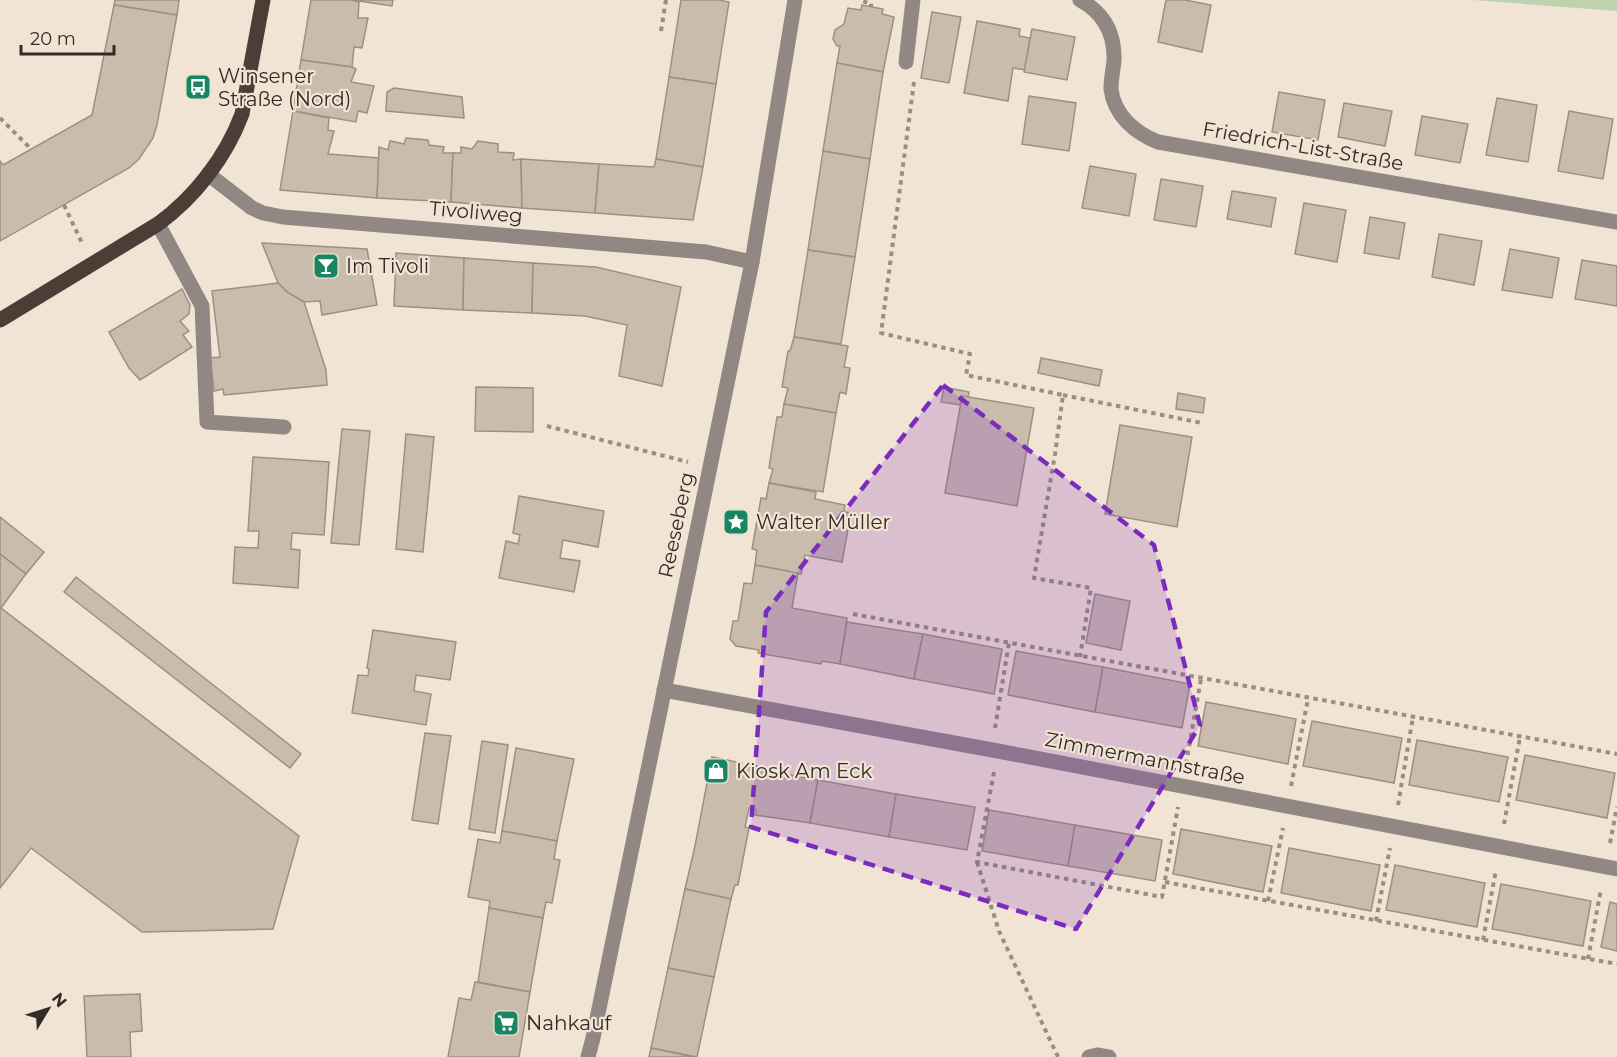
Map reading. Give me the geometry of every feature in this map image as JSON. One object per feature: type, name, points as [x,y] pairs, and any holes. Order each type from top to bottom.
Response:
[{"type":"main road","points":[[0,320],[158,224],[191,195],[226,148],[242,114],[263,0]]},
{"type":"street","name":"Reeseberg","points":[[588,1057],[752,262],[795,0]]},
{"type":"street","points":[[906,62],[913,0]]},
{"type":"street","name":"Friedrich-List-Straße","points":[[1080,0],[1096,11],[1106,24],[1113,40],[1114,63],[1111,87],[1115,105],[1130,127],[1149,139],[1617,222]]},
{"type":"street","name":"Tivoliweg","points":[[208,174],[252,208],[282,217],[706,252],[752,262]]},
{"type":"street","points":[[158,224],[202,306],[207,422],[284,427]]},
{"type":"street","name":"Zimmermannstraße","points":[[664,690],[994,750],[1611,868]]},
{"type":"street","points":[[1089,1057],[1097,1055],[1109,1057]]},
{"type":"path","points":[[661,31],[666,0]]},
{"type":"path","points":[[866,0],[865,2],[871,3],[871,7]]},
{"type":"path","points":[[906,62],[916,72],[881,333],[970,354],[966,375],[1202,423]]},
{"type":"path","points":[[0,118],[32,149]]},
{"type":"path","points":[[64,205],[93,264]]},
{"type":"path","points":[[1063,395],[1034,578],[1091,588],[1080,657]]},
{"type":"path","points":[[547,426],[710,467]]},
{"type":"path","points":[[853,614],[1617,754]]},
{"type":"path","points":[[1009,643],[976,862],[999,931],[1058,1057]]},
{"type":"path","points":[[976,862],[1162,897],[1201,679]]},
{"type":"path","points":[[1268,901],[1308,698]]},
{"type":"path","points":[[1376,921],[1413,717]]},
{"type":"path","points":[[1483,940],[1520,737]]},
{"type":"path","points":[[1588,959],[1611,868],[1617,807]]},
{"type":"path","points":[[1165,882],[1617,964]]},
{"type":"highlighted area","points":[[943,385],[1154,545],[1200,725],[1076,929],[751,827],[766,612]]},
{"type":"green space","points":[[1473,0],[1617,0],[1617,11]]},
{"type":"building","points":[[115,0],[179,0],[177,15],[114,5]]},
{"type":"building","points":[[311,0],[359,2],[358,18],[368,18],[362,48],[354,47],[352,67],[301,60]]},
{"type":"building","points":[[352,0],[393,0],[392,6]]},
{"type":"building","points":[[681,0],[729,2],[716,84],[669,77]]},
{"type":"building","points":[[1166,0],[1185,0],[1211,5],[1202,52],[1158,42]]},
{"type":"building","points":[[114,5],[177,15],[153,138],[139,159],[129,168],[0,241],[0,161],[3,165],[92,115]]},
{"type":"building","points":[[862,5],[883,9],[882,14],[894,17],[883,72],[837,63],[840,46],[837,46],[833,39],[835,30],[844,24],[848,8],[861,10]]},
{"type":"building","points":[[932,12],[961,17],[949,83],[921,78]]},
{"type":"building","points":[[977,21],[1020,29],[1019,36],[1030,38],[1025,70],[1013,68],[1008,101],[964,93]]},
{"type":"building","points":[[1032,29],[1075,37],[1067,80],[1024,72]]},
{"type":"building","points":[[301,60],[356,69],[351,82],[374,86],[367,113],[358,111],[356,122],[293,111]]},
{"type":"building","points":[[837,63],[883,72],[870,159],[823,151]]},
{"type":"building","points":[[669,77],[716,84],[703,167],[656,159]]},
{"type":"building","points":[[394,88],[462,97],[464,118],[386,111],[387,92]]},
{"type":"building","points":[[1279,92],[1325,100],[1318,140],[1272,132]]},
{"type":"building","points":[[1029,96],[1076,103],[1069,151],[1022,144]]},
{"type":"building","points":[[1497,98],[1537,105],[1528,162],[1486,155]]},
{"type":"building","points":[[1344,103],[1392,111],[1385,146],[1338,137]]},
{"type":"building","points":[[293,111],[329,118],[328,130],[334,131],[328,154],[379,158],[377,198],[280,190]]},
{"type":"building","points":[[1569,111],[1613,119],[1603,179],[1558,171]]},
{"type":"building","points":[[1422,116],[1468,124],[1460,163],[1415,155]]},
{"type":"building","points":[[406,138],[428,140],[429,145],[444,147],[443,153],[453,153],[451,202],[377,198],[379,147],[388,150],[390,141],[404,144]]},
{"type":"building","points":[[478,141],[498,144],[498,152],[514,153],[513,160],[521,159],[522,208],[451,202],[453,153],[461,153],[461,147],[472,149]]},
{"type":"building","points":[[823,151],[870,159],[855,257],[808,250]]},
{"type":"building","points":[[521,159],[599,164],[595,213],[522,208]]},
{"type":"building","points":[[656,159],[703,167],[693,220],[595,213],[599,164],[654,167]]},
{"type":"building","points":[[1090,166],[1136,174],[1129,216],[1082,208]]},
{"type":"building","points":[[1161,179],[1203,186],[1196,227],[1154,220]]},
{"type":"building","points":[[1232,191],[1276,198],[1271,227],[1227,219]]},
{"type":"building","points":[[1304,203],[1346,210],[1337,262],[1295,254]]},
{"type":"building","points":[[1370,217],[1405,223],[1399,259],[1364,253]]},
{"type":"building","points":[[1439,234],[1482,241],[1474,285],[1432,277]]},
{"type":"building","points":[[262,243],[367,249],[377,305],[322,315],[320,301],[304,302],[287,292],[278,283]]},
{"type":"building","points":[[1510,249],[1559,258],[1552,298],[1502,290]]},
{"type":"building","points":[[808,250],[855,257],[841,344],[794,337]]},
{"type":"building","points":[[396,253],[464,258],[463,310],[394,306]]},
{"type":"building","points":[[464,258],[533,263],[532,313],[463,310]]},
{"type":"building","points":[[1582,260],[1617,266],[1617,306],[1575,299]]},
{"type":"building","points":[[533,263],[596,267],[681,287],[662,386],[619,376],[627,325],[585,316],[532,313]]},
{"type":"building","points":[[278,283],[287,292],[304,302],[326,370],[327,385],[224,395],[223,389],[214,391],[210,358],[220,357],[212,291]]},
{"type":"building","points":[[182,289],[190,305],[189,314],[180,321],[189,331],[183,335],[192,347],[140,380],[129,368],[109,332]]},
{"type":"building","points":[[794,337],[848,346],[844,367],[850,368],[846,394],[840,392],[836,413],[784,404],[788,388],[782,387],[788,351],[790,351]]},
{"type":"building","points":[[1041,358],[1102,370],[1099,386],[1038,373]]},
{"type":"building","points":[[476,387],[533,388],[533,432],[475,431]]},
{"type":"building","points":[[944,387],[969,392],[968,397],[962,396],[960,405],[941,402]]},
{"type":"building","points":[[1178,393],[1205,398],[1203,413],[1176,409]]},
{"type":"building","points":[[962,396],[1034,408],[1017,506],[945,493]]},
{"type":"building","points":[[784,404],[836,413],[823,492],[769,483],[773,469],[769,468],[777,417],[782,417]]},
{"type":"building","points":[[1120,425],[1192,437],[1177,527],[1105,514]]},
{"type":"building","points":[[342,429],[370,431],[359,545],[331,543]]},
{"type":"building","points":[[406,434],[434,437],[423,552],[396,549]]},
{"type":"building","points":[[253,457],[329,462],[324,535],[292,533],[291,549],[300,550],[298,588],[233,583],[235,547],[258,548],[259,531],[248,531]]},
{"type":"building","points":[[769,483],[816,492],[815,499],[845,505],[844,512],[851,513],[842,562],[805,555],[801,574],[755,565],[757,550],[752,549],[761,498],[766,499]]},
{"type":"building","points":[[519,496],[604,511],[598,547],[563,540],[560,558],[580,561],[574,592],[499,578],[506,541],[518,544],[520,535],[513,533]]},
{"type":"building","points":[[0,517],[44,552],[26,574],[0,554]]},
{"type":"building","points":[[0,554],[26,574],[1,608],[299,836],[273,929],[142,932],[31,848],[0,888]]},
{"type":"building","points":[[755,565],[798,573],[792,608],[847,618],[840,664],[822,661],[821,664],[758,653],[759,650],[736,646],[730,639],[733,621],[738,621],[744,583],[752,584]]},
{"type":"building","points":[[76,577],[301,754],[290,768],[64,592]]},
{"type":"building","points":[[1095,594],[1130,601],[1121,650],[1086,643]]},
{"type":"building","points":[[847,622],[923,634],[914,679],[840,664]]},
{"type":"building","points":[[373,630],[456,642],[450,680],[416,675],[414,691],[431,694],[426,725],[352,713],[358,675],[368,676],[369,669],[367,668]]},
{"type":"building","points":[[923,634],[1002,649],[994,694],[914,679]]},
{"type":"building","points":[[1016,651],[1103,667],[1095,712],[1008,695]]},
{"type":"building","points":[[1103,667],[1190,684],[1182,728],[1095,712]]},
{"type":"building","points":[[1206,702],[1296,719],[1288,764],[1198,746]]},
{"type":"building","points":[[1312,721],[1402,738],[1394,783],[1303,766]]},
{"type":"building","points":[[425,733],[451,736],[438,824],[412,820]]},
{"type":"building","points":[[1417,740],[1508,757],[1499,802],[1409,785]]},
{"type":"building","points":[[482,741],[508,745],[495,833],[469,829]]},
{"type":"building","points":[[516,748],[574,759],[557,841],[502,831]]},
{"type":"building","points":[[1525,755],[1615,773],[1607,818],[1516,800]]},
{"type":"building","points":[[712,757],[742,763],[741,766],[818,780],[810,823],[755,815],[756,810],[749,808],[745,827],[749,828],[738,885],[735,885],[731,899],[685,889]]},
{"type":"building","points":[[818,780],[896,794],[889,837],[810,823]]},
{"type":"building","points":[[896,794],[975,807],[967,850],[889,837]]},
{"type":"building","points":[[989,810],[1075,825],[1068,866],[982,851]]},
{"type":"building","points":[[1075,825],[1162,840],[1155,881],[1068,866]]},
{"type":"building","points":[[1181,829],[1272,846],[1263,892],[1173,874]]},
{"type":"building","points":[[502,831],[557,841],[554,859],[560,860],[552,903],[546,902],[543,918],[489,908],[490,901],[468,897],[478,839],[500,843]]},
{"type":"building","points":[[1289,848],[1380,865],[1371,911],[1281,893]]},
{"type":"building","points":[[1395,865],[1485,883],[1477,927],[1386,910]]},
{"type":"building","points":[[1501,884],[1591,901],[1583,946],[1492,929]]},
{"type":"building","points":[[685,889],[731,899],[714,977],[668,968]]},
{"type":"building","points":[[1610,902],[1617,904],[1617,951],[1601,947]]},
{"type":"building","points":[[489,908],[543,918],[530,992],[478,982]]},
{"type":"building","points":[[668,968],[714,977],[697,1057],[651,1048]]},
{"type":"building","points":[[475,982],[530,992],[519,1057],[448,1057],[459,998],[471,1000]]},
{"type":"building","points":[[140,994],[142,1031],[130,1032],[131,1057],[87,1057],[84,996]]},
{"type":"building","points":[[651,1048],[693,1057],[649,1057]]},
{"type":"place","name":"Winsener Straße (Nord)","points":[[198,87]]},
{"type":"place","name":"Im Tivoli","points":[[326,266]]},
{"type":"place","name":"Walter Müller","points":[[736,522]]},
{"type":"place","name":"Kiosk Am Eck","points":[[716,771]]},
{"type":"place","name":"Nahkauf","points":[[506,1023]]}]
